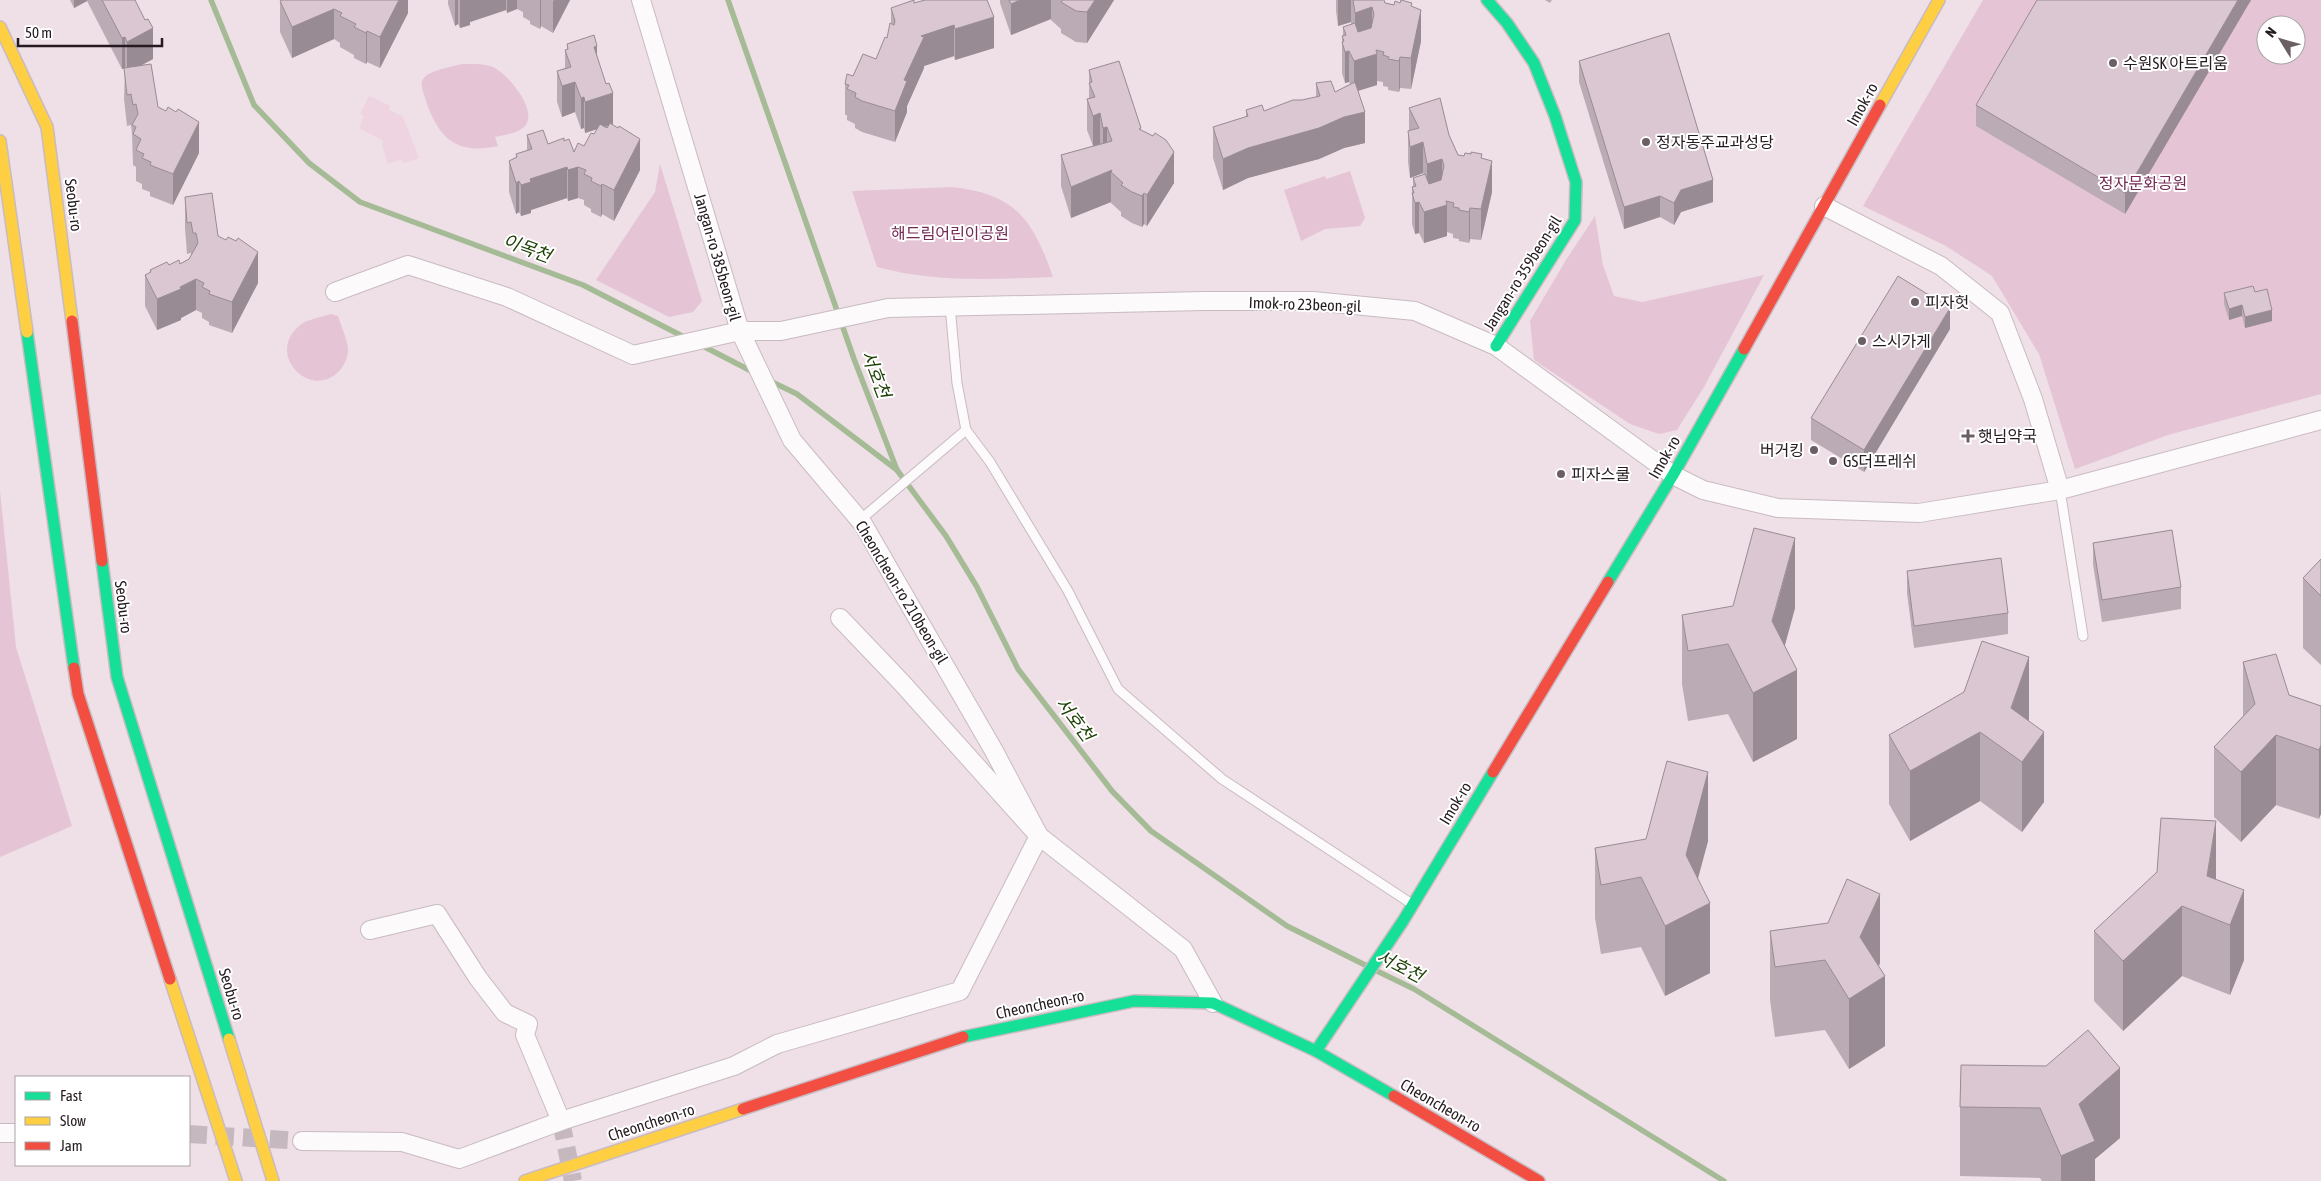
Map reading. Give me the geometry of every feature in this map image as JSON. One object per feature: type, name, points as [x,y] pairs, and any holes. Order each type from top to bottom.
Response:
[{"type":"street","name":"Jangan-ro 385beon-gil","points":[[335,292],[408,265],[507,297],[633,355],[740,331],[641,0]]},
{"type":"street","name":"Jangan-ro 359beon-gil","points":[[1487,0],[1507,23],[1534,63],[1555,116],[1576,182],[1575,220],[1496,346]]},
{"type":"street","name":"Imok-ro","points":[[1316,1051],[1403,921],[1673,475],[1939,0]]},
{"type":"street","name":"Seobu-ro","points":[[0,27],[47,127],[117,677],[273,1181]]},
{"type":"street","points":[[0,141],[78,694],[236,1181]]},
{"type":"street","points":[[1824,206],[1941,266],[2000,313],[2033,399],[2060,490]]},
{"type":"street","name":"Imok-ro 23beon-gil","points":[[740,331],[781,331],[888,308],[950,306],[1313,301],[1415,311],[1496,346],[1673,475],[1703,490],[1778,508],[1919,512],[2060,490],[2321,420]]},
{"type":"street","name":"Cheoncheon-ro 210beon-gil","points":[[740,331],[792,440],[863,517],[994,751],[1039,836]]},
{"type":"street","name":"Cheoncheon-ro 210beon-gil","points":[[840,618],[902,683],[1039,836],[1183,949],[1213,1003]]},
{"type":"street","points":[[302,1141],[402,1142],[459,1159],[561,1121],[734,1066],[777,1044],[960,991],[1039,836]]},
{"type":"street","points":[[370,930],[437,914],[478,978],[505,1013],[528,1024],[525,1035],[561,1121]]},
{"type":"street","name":"Cheoncheon-ro","points":[[525,1181],[956,1038],[1134,1001],[1213,1003],[1316,1051],[1539,1181]]},
{"type":"street","points":[[0,1133],[15,1133]]},
{"type":"lane","points":[[950,306],[957,383],[966,430],[990,462],[1068,591],[1118,689],[1222,779],[1412,904]]},
{"type":"lane","points":[[863,517],[966,430]]},
{"type":"lane","points":[[2060,490],[2083,636]]},
{"type":"shaded area","points":[[369,96],[390,106],[389,110],[403,117],[419,158],[403,163],[402,159],[388,164],[382,144],[384,141],[359,128],[364,116],[360,114]]},
{"type":"green space","name":"정자문화공원","points":[[1983,0],[2321,0],[2321,394],[2168,435],[2075,469],[2039,354],[1992,276],[1946,246],[1863,206]]},
{"type":"green space","points":[[462,64],[481,64],[493,67],[514,85],[525,103],[528,120],[524,127],[515,132],[495,137],[498,146],[471,148],[461,146],[444,134],[431,114],[422,87],[423,79],[435,71]]},
{"type":"green space","points":[[660,164],[702,301],[693,312],[669,317],[596,280],[655,192]]},
{"type":"green space","points":[[1350,171],[1365,218],[1360,226],[1325,229],[1301,241],[1284,190],[1325,176],[1326,179]]},
{"type":"green space","name":"해드림어린이공원","points":[[952,187],[992,196],[1019,213],[1038,240],[1053,277],[943,278],[921,276],[877,267],[852,191]]},
{"type":"green space","points":[[1595,216],[1603,265],[1614,296],[1642,302],[1764,275],[1704,387],[1677,430],[1659,434],[1630,424],[1534,360],[1530,321]]},
{"type":"green space","points":[[331,314],[338,316],[345,336],[348,349],[346,360],[340,370],[329,378],[317,381],[306,378],[296,371],[290,361],[287,350],[290,338],[302,324]]},
{"type":"green space","points":[[0,491],[16,647],[72,826],[0,857]]},
{"type":"building","points":[[102,0],[135,0],[145,20],[148,19],[153,28],[127,42],[125,37],[122,38]]},
{"type":"building","points":[[399,0],[380,37],[354,27],[356,24],[340,16],[342,13],[334,9],[292,27],[280,1]]},
{"type":"building","points":[[914,0],[914,3],[925,0],[987,0],[994,17],[955,29],[954,25],[921,36],[924,37],[904,80],[907,81],[895,111],[862,101],[855,97],[856,93],[847,89],[849,85],[845,84],[847,74],[853,76],[863,54],[876,59],[885,37],[887,38],[890,23],[894,25],[895,21],[891,8]]},
{"type":"building","points":[[1009,0],[1020,0],[1011,4]]},
{"type":"building","points":[[1063,0],[1095,0],[1087,12],[1076,11],[1061,2]]},
{"type":"building","points":[[1353,0],[1384,0],[1385,3],[1394,5],[1395,1],[1400,3],[1401,0],[1412,3],[1411,6],[1421,10],[1411,58],[1400,57],[1399,61],[1388,59],[1389,57],[1383,55],[1384,52],[1376,50],[1377,54],[1354,61],[1349,51],[1345,52],[1342,36],[1346,35],[1343,27],[1355,23],[1358,32],[1371,28],[1374,14],[1372,7],[1355,13]]},
{"type":"building","name":"수원SK 아트리움","points":[[2037,0],[2238,0],[2125,193],[1976,105]]},
{"type":"building","name":"정자동주교과성당","points":[[1669,33],[1713,180],[1681,190],[1674,203],[1660,196],[1624,207],[1579,61]]},
{"type":"building","points":[[594,35],[597,46],[594,47],[606,84],[609,83],[613,93],[585,102],[584,97],[581,98],[575,82],[562,86],[557,71],[571,67],[565,50],[568,49],[567,44]]},
{"type":"building","points":[[1119,61],[1141,128],[1139,129],[1153,136],[1155,133],[1166,140],[1174,152],[1147,195],[1144,193],[1142,196],[1121,185],[1123,183],[1111,172],[1112,170],[1071,187],[1061,155],[1112,141],[1107,127],[1103,128],[1100,113],[1093,116],[1087,99],[1095,97],[1089,83],[1092,82],[1089,70]]},
{"type":"building","points":[[151,64],[158,107],[166,111],[168,107],[176,112],[178,109],[199,122],[173,174],[150,165],[151,162],[142,158],[144,154],[136,150],[141,139],[133,134],[136,127],[132,125],[138,114],[136,104],[133,105],[131,94],[127,95],[124,68]]},
{"type":"building","points":[[1331,81],[1335,92],[1355,82],[1365,112],[1344,117],[1319,128],[1248,148],[1223,159],[1213,127],[1248,116],[1246,110],[1262,105],[1264,111],[1293,100],[1320,96],[1316,83]]},
{"type":"building","points":[[1440,98],[1449,135],[1458,155],[1464,156],[1465,153],[1471,154],[1471,152],[1482,154],[1481,158],[1492,161],[1481,209],[1470,208],[1469,212],[1459,210],[1459,208],[1453,207],[1454,203],[1446,201],[1447,205],[1424,212],[1419,202],[1415,203],[1412,187],[1416,186],[1413,178],[1425,174],[1429,184],[1441,180],[1444,166],[1442,159],[1427,164],[1423,142],[1410,147],[1408,131],[1419,128],[1409,108]]},
{"type":"building","points":[[610,123],[618,128],[619,126],[640,139],[614,190],[591,181],[592,178],[584,174],[586,170],[578,167],[568,170],[567,167],[530,179],[531,182],[521,185],[519,181],[516,183],[509,161],[517,157],[516,154],[532,149],[527,135],[543,130],[548,144],[564,138],[564,141],[569,139],[574,152],[578,143],[584,146],[591,133],[594,134],[600,124],[607,128]]},
{"type":"building","points":[[212,193],[218,236],[226,240],[228,237],[236,241],[238,238],[258,252],[232,302],[209,294],[210,291],[202,287],[204,283],[196,279],[180,287],[181,289],[157,299],[145,275],[151,272],[150,270],[167,262],[169,265],[179,260],[180,264],[189,259],[198,243],[196,233],[193,233],[191,222],[187,223],[185,197]]},
{"type":"building","points":[[1898,276],[1950,308],[1864,450],[1811,418]]},
{"type":"building","points":[[2253,286],[2255,292],[2267,289],[2272,310],[2245,317],[2242,305],[2229,309],[2224,293]]},
{"type":"building","points":[[1754,528],[1795,538],[1772,621],[1797,670],[1753,693],[1728,644],[1688,651],[1682,615],[1733,606]]},
{"type":"building","points":[[2172,530],[2181,587],[2102,600],[2093,543]]},
{"type":"building","points":[[2001,558],[2008,613],[1914,626],[1907,571]]},
{"type":"building","points":[[2321,559],[2321,596],[2303,578]]},
{"type":"building","points":[[1982,641],[2029,657],[2011,708],[2044,732],[2022,762],[1980,732],[1910,771],[1889,735],[1964,692]]},
{"type":"building","points":[[2276,654],[2289,695],[2321,706],[2321,745],[2319,750],[2276,735],[2241,772],[2214,747],[2255,704],[2243,662]]},
{"type":"building","points":[[1667,761],[1708,772],[1686,855],[1710,903],[1665,926],[1641,877],[1601,885],[1595,848],[1646,839]]},
{"type":"building","points":[[2161,818],[2216,821],[2207,876],[2244,890],[2230,925],[2182,906],[2123,961],[2094,931],[2157,872]]},
{"type":"building","points":[[1847,879],[1880,894],[1860,937],[1885,976],[1849,999],[1825,960],[1775,967],[1770,931],[1828,923]]},
{"type":"building","points":[[2088,1030],[2120,1068],[2079,1104],[2095,1141],[2061,1156],[2040,1108],[1960,1107],[1961,1065],[2046,1066]]},
{"type":"waterway","name":"이목천","points":[[211,0],[254,105],[309,163],[360,202],[583,285],[686,338]]},
{"type":"waterway","name":"서호천","points":[[728,0],[854,359],[897,470],[946,536],[977,587],[1018,669],[1112,791],[1151,831],[1287,926],[1367,966]]},
{"type":"waterway","name":"이목천","points":[[699,344],[755,373]]},
{"type":"waterway","name":"이목천","points":[[768,380],[797,394],[897,470]]},
{"type":"waterway","name":"서호천","points":[[1377,971],[1414,989],[1724,1181]]},
{"type":"tunnel","points":[[561,1121],[573,1181]]},
{"type":"tunnel","points":[[190,1134],[302,1141]]},
{"type":"traffic: fast","points":[[1487,0],[1507,23],[1534,63],[1555,116],[1576,182],[1575,220],[1496,346]]},
{"type":"traffic: fast","points":[[27,332],[74,668]]},
{"type":"traffic: fast","points":[[1608,582],[1673,475],[1744,349]]},
{"type":"traffic: fast","points":[[102,561],[117,677],[229,1039]]},
{"type":"traffic: fast","points":[[1316,1051],[1403,921],[1493,772]]},
{"type":"traffic: fast","points":[[963,1037],[1134,1001],[1213,1003],[1316,1051],[1394,1096]]},
{"type":"traffic: slow","points":[[1880,105],[1939,0]]},
{"type":"traffic: slow","points":[[0,27],[47,127],[72,321]]},
{"type":"traffic: slow","points":[[0,141],[27,332]]},
{"type":"traffic: slow","points":[[170,979],[236,1181]]},
{"type":"traffic: slow","points":[[229,1039],[273,1181]]},
{"type":"traffic: slow","points":[[525,1181],[743,1109]]},
{"type":"traffic: jam","points":[[1744,349],[1880,105]]},
{"type":"traffic: jam","points":[[72,321],[102,561]]},
{"type":"traffic: jam","points":[[1493,772],[1608,582]]},
{"type":"traffic: jam","points":[[74,668],[78,694],[170,979]]},
{"type":"traffic: jam","points":[[743,1109],[963,1037]]},
{"type":"traffic: jam","points":[[1394,1096],[1539,1181]]},
{"type":"place","name":"수원SK 아트리움","points":[[2113,63]]},
{"type":"place","name":"정자동주교과성당","points":[[1646,142]]},
{"type":"place","name":"피자헛","points":[[1915,302]]},
{"type":"place","name":"스시가게","points":[[1862,341]]},
{"type":"place","name":"햇님약국","points":[[1968,436]]},
{"type":"place","name":"버거킹","points":[[1814,450]]},
{"type":"place","name":"GS더프레쉬","points":[[1833,461]]},
{"type":"place","name":"피자스쿨","points":[[1561,474]]}]
